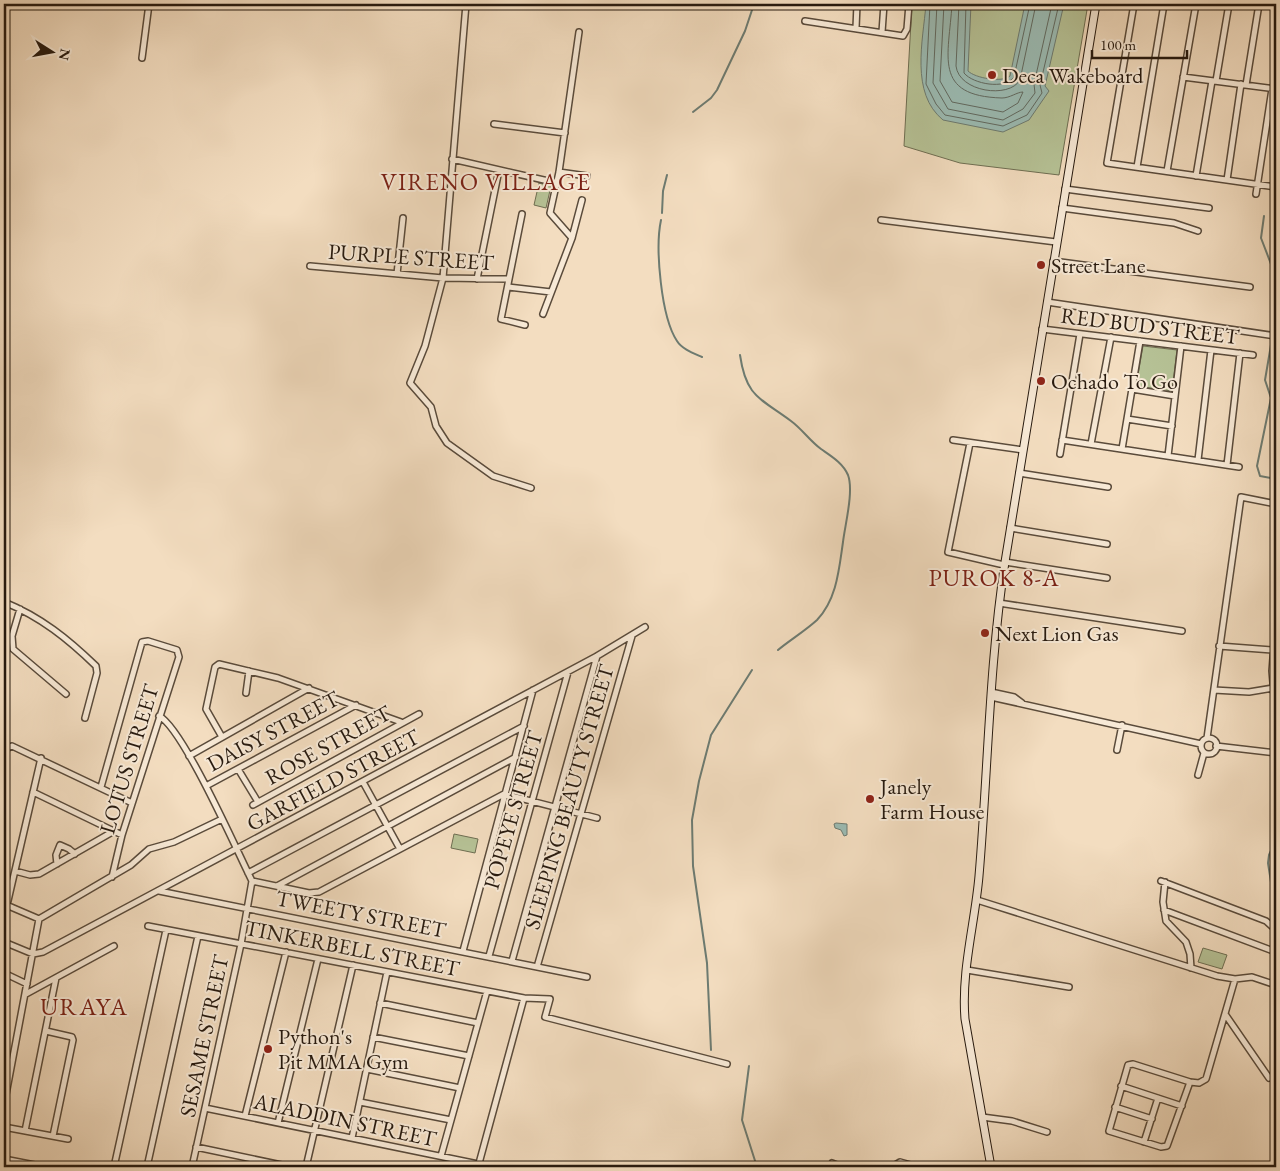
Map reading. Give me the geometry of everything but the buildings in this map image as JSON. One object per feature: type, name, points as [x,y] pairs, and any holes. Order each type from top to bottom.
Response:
[{"type":"street","points":[[142,58],[149,4]]},
{"type":"street","points":[[466,4],[443,278],[425,346],[410,383],[428,402],[436,426],[447,443],[494,476],[531,488]]},
{"type":"street","points":[[856,28],[857,4]]},
{"type":"street","points":[[882,32],[884,4]]},
{"type":"street","points":[[805,21],[903,36],[906,34],[907,29],[909,4]]},
{"type":"street","points":[[991,1167],[965,1018],[964,995],[977,900],[999,603],[1096,4]]},
{"type":"street","points":[[1134,4],[1107,163],[1276,187]]},
{"type":"street","points":[[1137,167],[1164,4]]},
{"type":"street","points":[[1166,171],[1196,4]]},
{"type":"street","points":[[1196,176],[1229,4]]},
{"type":"street","points":[[1227,180],[1259,4]]},
{"type":"street","points":[[572,238],[550,213],[559,172],[579,32]]},
{"type":"street","points":[[1183,77],[1275,88],[1256,194]]},
{"type":"street","points":[[494,124],[565,133]]},
{"type":"street","points":[[452,159],[557,183]]},
{"type":"street","points":[[477,279],[498,170]]},
{"type":"street","points":[[559,172],[586,176]]},
{"type":"street","points":[[1065,189],[1209,208]]},
{"type":"street","points":[[543,314],[572,238],[582,200]]},
{"type":"street","points":[[1062,208],[1174,223],[1198,231]]},
{"type":"street","points":[[522,214],[501,320],[525,325]]},
{"type":"street","points":[[397,274],[403,218]]},
{"type":"street","points":[[881,220],[1056,242]]},
{"type":"street","points":[[1053,262],[1250,287]]},
{"type":"street","name":"PURPLE STREET","points":[[310,266],[443,278],[509,280]]},
{"type":"street","points":[[508,287],[551,292]]},
{"type":"street","points":[[1047,302],[1276,336]]},
{"type":"street","name":"RED BUD STREET","points":[[1042,329],[1253,355]]},
{"type":"street","points":[[1060,454],[1080,334]]},
{"type":"street","points":[[1091,444],[1110,337]]},
{"type":"street","points":[[1122,449],[1140,341]]},
{"type":"street","points":[[1168,456],[1181,346]]},
{"type":"street","points":[[1198,460],[1211,350]]},
{"type":"street","points":[[1226,465],[1240,353]]},
{"type":"street","points":[[1132,389],[1175,396]]},
{"type":"street","points":[[1127,419],[1172,426]]},
{"type":"street","points":[[953,440],[1023,450]]},
{"type":"street","points":[[1062,440],[1239,466]]},
{"type":"street","points":[[970,443],[948,552],[1004,563],[1107,578]]},
{"type":"street","points":[[1019,473],[1108,487]]},
{"type":"street","points":[[1201,744],[1207,738],[1241,497],[1276,504]]},
{"type":"street","points":[[1010,528],[1107,544]]},
{"type":"street","points":[[4,602],[46,622],[65,636],[96,666],[97,673],[85,718]]},
{"type":"street","points":[[999,603],[1182,631]]},
{"type":"street","points":[[20,608],[12,636],[14,649],[66,694]]},
{"type":"street","points":[[1276,620],[1273,650],[1273,688],[1276,718]]},
{"type":"street","name":"GARFIELD STREET","points":[[33,954],[40,954],[52,948],[237,850],[598,656],[645,627]]},
{"type":"street","name":"SLEEPING BEAUTY STREET","points":[[537,967],[632,636]]},
{"type":"street","name":"LOTUS STREET","points":[[101,787],[144,641],[179,652],[122,835],[112,877]]},
{"type":"street","points":[[1246,648],[1247,641]]},
{"type":"street","points":[[1219,646],[1273,650]]},
{"type":"street","points":[[512,961],[598,656]]},
{"type":"street","points":[[222,737],[206,709],[216,665],[221,664],[249,670],[309,688],[401,722]]},
{"type":"street","points":[[246,693],[249,670]]},
{"type":"street","name":"POPEYE STREET","points":[[489,956],[568,672]]},
{"type":"street","points":[[189,756],[309,688]]},
{"type":"street","points":[[1214,690],[1249,692],[1273,688]]},
{"type":"street","name":"POPEYE STREET","points":[[463,951],[507,794],[533,690]]},
{"type":"street","points":[[991,695],[1201,744]]},
{"type":"street","name":"DAISY STREET","points":[[206,786],[356,705]]},
{"type":"street","name":"ROSE STREET","points":[[238,768],[256,804],[401,722],[419,714]]},
{"type":"street","points":[[159,716],[170,724],[206,786],[252,881],[316,893],[494,797],[507,794],[597,818]]},
{"type":"street","points":[[1116,750],[1122,725]]},
{"type":"street","points":[[248,873],[524,726]]},
{"type":"street","points":[[1207,738],[1215,741],[1216,746]]},
{"type":"street","points":[[1198,775],[1204,753],[1201,744]]},
{"type":"street","points":[[4,760],[8,746],[41,758],[132,803]]},
{"type":"street","points":[[1204,753],[1211,754],[1216,746]]},
{"type":"street","points":[[1216,746],[1276,753]]},
{"type":"street","points":[[38,919],[5,905],[15,872],[41,758]]},
{"type":"street","points":[[276,886],[516,758]]},
{"type":"street","points":[[363,782],[400,849]]},
{"type":"street","points":[[33,792],[122,835]]},
{"type":"street","points":[[38,919],[112,877],[131,865],[149,849],[174,842],[222,819]]},
{"type":"street","points":[[15,872],[35,875],[114,831]]},
{"type":"street","points":[[56,838],[60,845],[75,854]]},
{"type":"street","points":[[57,864],[56,855],[60,845]]},
{"type":"street","name":"SESAME STREET","points":[[192,1167],[241,944],[252,881]]},
{"type":"street","points":[[1191,968],[1190,954],[1186,942],[1168,925],[1164,910],[1163,882],[1266,921],[1276,930]]},
{"type":"street","name":"TWEETY STREET","points":[[159,890],[587,977]]},
{"type":"street","points":[[977,900],[1222,978],[1252,977],[1276,985]]},
{"type":"street","points":[[1164,910],[1276,952]]},
{"type":"street","points":[[4,1104],[26,994],[38,919]]},
{"type":"street","name":"TINKERBELL STREET","points":[[148,926],[524,998],[550,999],[545,1017],[727,1064]]},
{"type":"street","points":[[114,1167],[166,930]]},
{"type":"street","points":[[147,1167],[198,936]]},
{"type":"street","points":[[4,942],[33,954]]},
{"type":"street","points":[[26,994],[114,946]]},
{"type":"street","points":[[245,1116],[286,952]]},
{"type":"street","points":[[278,1123],[318,959]]},
{"type":"street","points":[[306,1167],[353,965]]},
{"type":"street","points":[[967,970],[1068,987]]},
{"type":"street","points":[[352,1138],[386,972]]},
{"type":"street","points":[[4,973],[27,984]]},
{"type":"street","points":[[26,1131],[56,978]]},
{"type":"street","points":[[1190,1082],[1167,1146],[1144,1142],[1109,1131],[1128,1065],[1134,1064],[1190,1082],[1199,1083],[1206,1078],[1235,979]]},
{"type":"street","points":[[442,1156],[487,991]]},
{"type":"street","points":[[478,1166],[524,998]]},
{"type":"street","points":[[380,1003],[478,1023]]},
{"type":"street","points":[[1225,1014],[1270,1078]]},
{"type":"street","points":[[46,1031],[72,1037],[74,1040],[53,1136]]},
{"type":"street","points":[[373,1037],[469,1056]]},
{"type":"street","points":[[367,1069],[460,1088]]},
{"type":"street","points":[[1121,1086],[1182,1106]]},
{"type":"street","points":[[1144,1142],[1158,1098]]},
{"type":"street","points":[[360,1102],[451,1120]]},
{"type":"street","points":[[1115,1107],[1152,1119]]},
{"type":"street","name":"ALADDIN STREET","points":[[205,1108],[442,1156],[478,1166]]},
{"type":"street","points":[[982,1117],[1012,1121],[1047,1132]]},
{"type":"street","points":[[4,1127],[68,1139]]},
{"type":"street","points":[[196,1147],[291,1167]]},
{"type":"street","points":[[4,1159],[45,1167]]},
{"type":"street","points":[[892,1167],[900,1162],[918,1167]]},
{"type":"street","points":[[832,1163],[842,1167]]},
{"type":"green space","name":"Deca Wakeboard","points":[[912,4],[1088,4],[1059,175],[960,163],[904,146]]},
{"type":"green space","points":[[539,183],[551,186],[546,208],[534,205]]},
{"type":"green space","points":[[1143,346],[1177,350],[1172,391],[1136,386]]},
{"type":"green space","points":[[454,834],[478,839],[475,853],[451,848]]},
{"type":"green space","points":[[1203,948],[1227,955],[1222,969],[1198,962]]},
{"type":"water","points":[[926,4],[971,4],[968,71],[976,76],[1001,79],[1010,76],[1025,4],[1064,4],[1045,86],[1049,91],[1029,120],[1003,132],[943,120],[933,109],[926,96],[921,66]]},
{"type":"water","points":[[834,824],[847,824],[847,835],[844,836],[841,830],[835,828]]},
{"type":"waterway","points":[[693,112],[711,98],[717,90],[745,31],[754,4]]},
{"type":"waterway","points":[[662,213],[663,191],[667,175]]},
{"type":"waterway","points":[[1264,216],[1261,238],[1276,277]]},
{"type":"waterway","points":[[661,220],[659,264],[663,300],[671,330],[679,344],[702,357]]},
{"type":"waterway","points":[[1273,331],[1276,298]]},
{"type":"waterway","points":[[1272,339],[1265,380],[1271,398],[1257,466],[1260,476],[1276,479]]},
{"type":"waterway","points":[[740,355],[746,380],[756,395],[795,424],[817,446],[840,463],[846,471],[850,482],[840,563],[829,603],[817,620],[778,650]]},
{"type":"waterway","points":[[711,1050],[707,963],[693,866],[692,820],[699,781],[711,735],[752,670]]},
{"type":"waterway","points":[[1276,821],[1271,829],[1275,842],[1269,855],[1268,863],[1276,914]]},
{"type":"waterway","points":[[749,1066],[742,1120],[757,1167]]},
{"type":"place","name":"Deca Wakeboard","points":[[992,75]]},
{"type":"place","name":"Street Lane","points":[[1041,265]]},
{"type":"place","name":"Ochado To Go","points":[[1041,381]]},
{"type":"place","name":"Next Lion Gas","points":[[985,633]]},
{"type":"place","name":"Janely Farm House","points":[[870,799]]},
{"type":"place","name":"Python's Pit MMA Gym","points":[[268,1049]]},
{"type":"district","name":"VIRENO VILLAGE","points":[[486,181]]},
{"type":"district","name":"PUROK 8-A","points":[[994,577]]},
{"type":"district","name":"URAYA","points":[[84,1006]]}]
